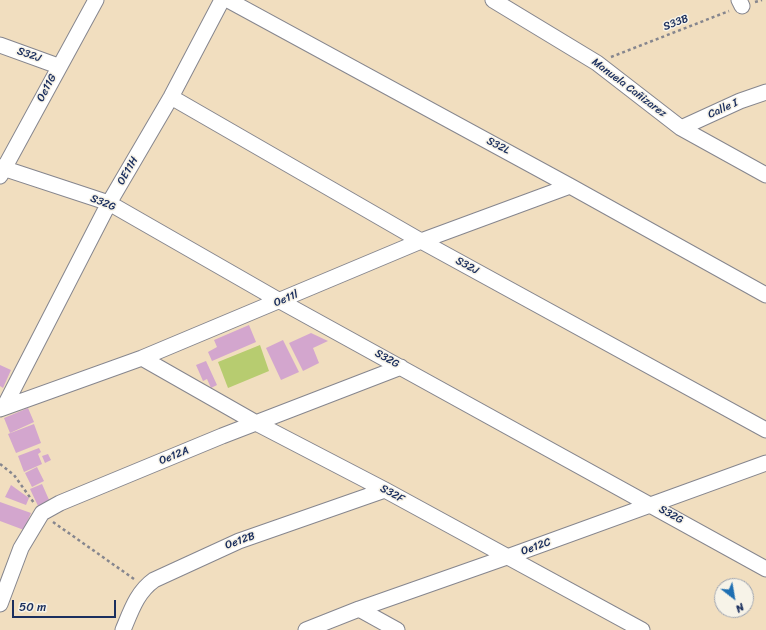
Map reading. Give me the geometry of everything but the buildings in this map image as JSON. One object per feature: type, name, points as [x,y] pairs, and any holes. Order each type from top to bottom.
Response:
[{"type":"street","name":"Oe11G","points":[[1,171],[96,0]]},
{"type":"street","name":"OE11H","points":[[2,408],[109,203],[171,97],[222,0]]},
{"type":"street","name":"S32L","points":[[228,0],[570,186],[766,295]]},
{"type":"street","name":"Manuela Cañizarez","points":[[493,0],[597,63],[681,128],[766,175]]},
{"type":"street","name":"S32J","points":[[0,45],[58,66]]},
{"type":"street","name":"Calle I","points":[[681,128],[740,101],[766,92]]},
{"type":"street","name":"S32J","points":[[171,97],[421,241],[766,430]]},
{"type":"street","name":"S32G","points":[[1,171],[109,203],[280,301],[651,504],[766,569]]},
{"type":"street","name":"Oe11l","points":[[2,408],[142,358],[421,241],[570,186]]},
{"type":"street","name":"S32F","points":[[142,358],[258,424],[385,490],[507,558],[642,630]]},
{"type":"street","name":"Oe12A","points":[[0,604],[21,548],[42,513],[60,503],[222,436],[258,424],[401,367]]},
{"type":"street","name":"Oe12C","points":[[306,630],[359,609],[507,558],[766,463]]},
{"type":"street","name":"Oe12B","points":[[144,586],[212,552],[385,490]]},
{"type":"street","points":[[123,630],[144,586]]},
{"type":"street","points":[[359,609],[397,630]]},
{"type":"path","name":"S33B","points":[[597,63],[740,3],[762,0]]},
{"type":"path","points":[[0,464],[14,475],[42,513],[144,586]]},
{"type":"green space","points":[[260,345],[269,371],[228,388],[218,362]]}]
